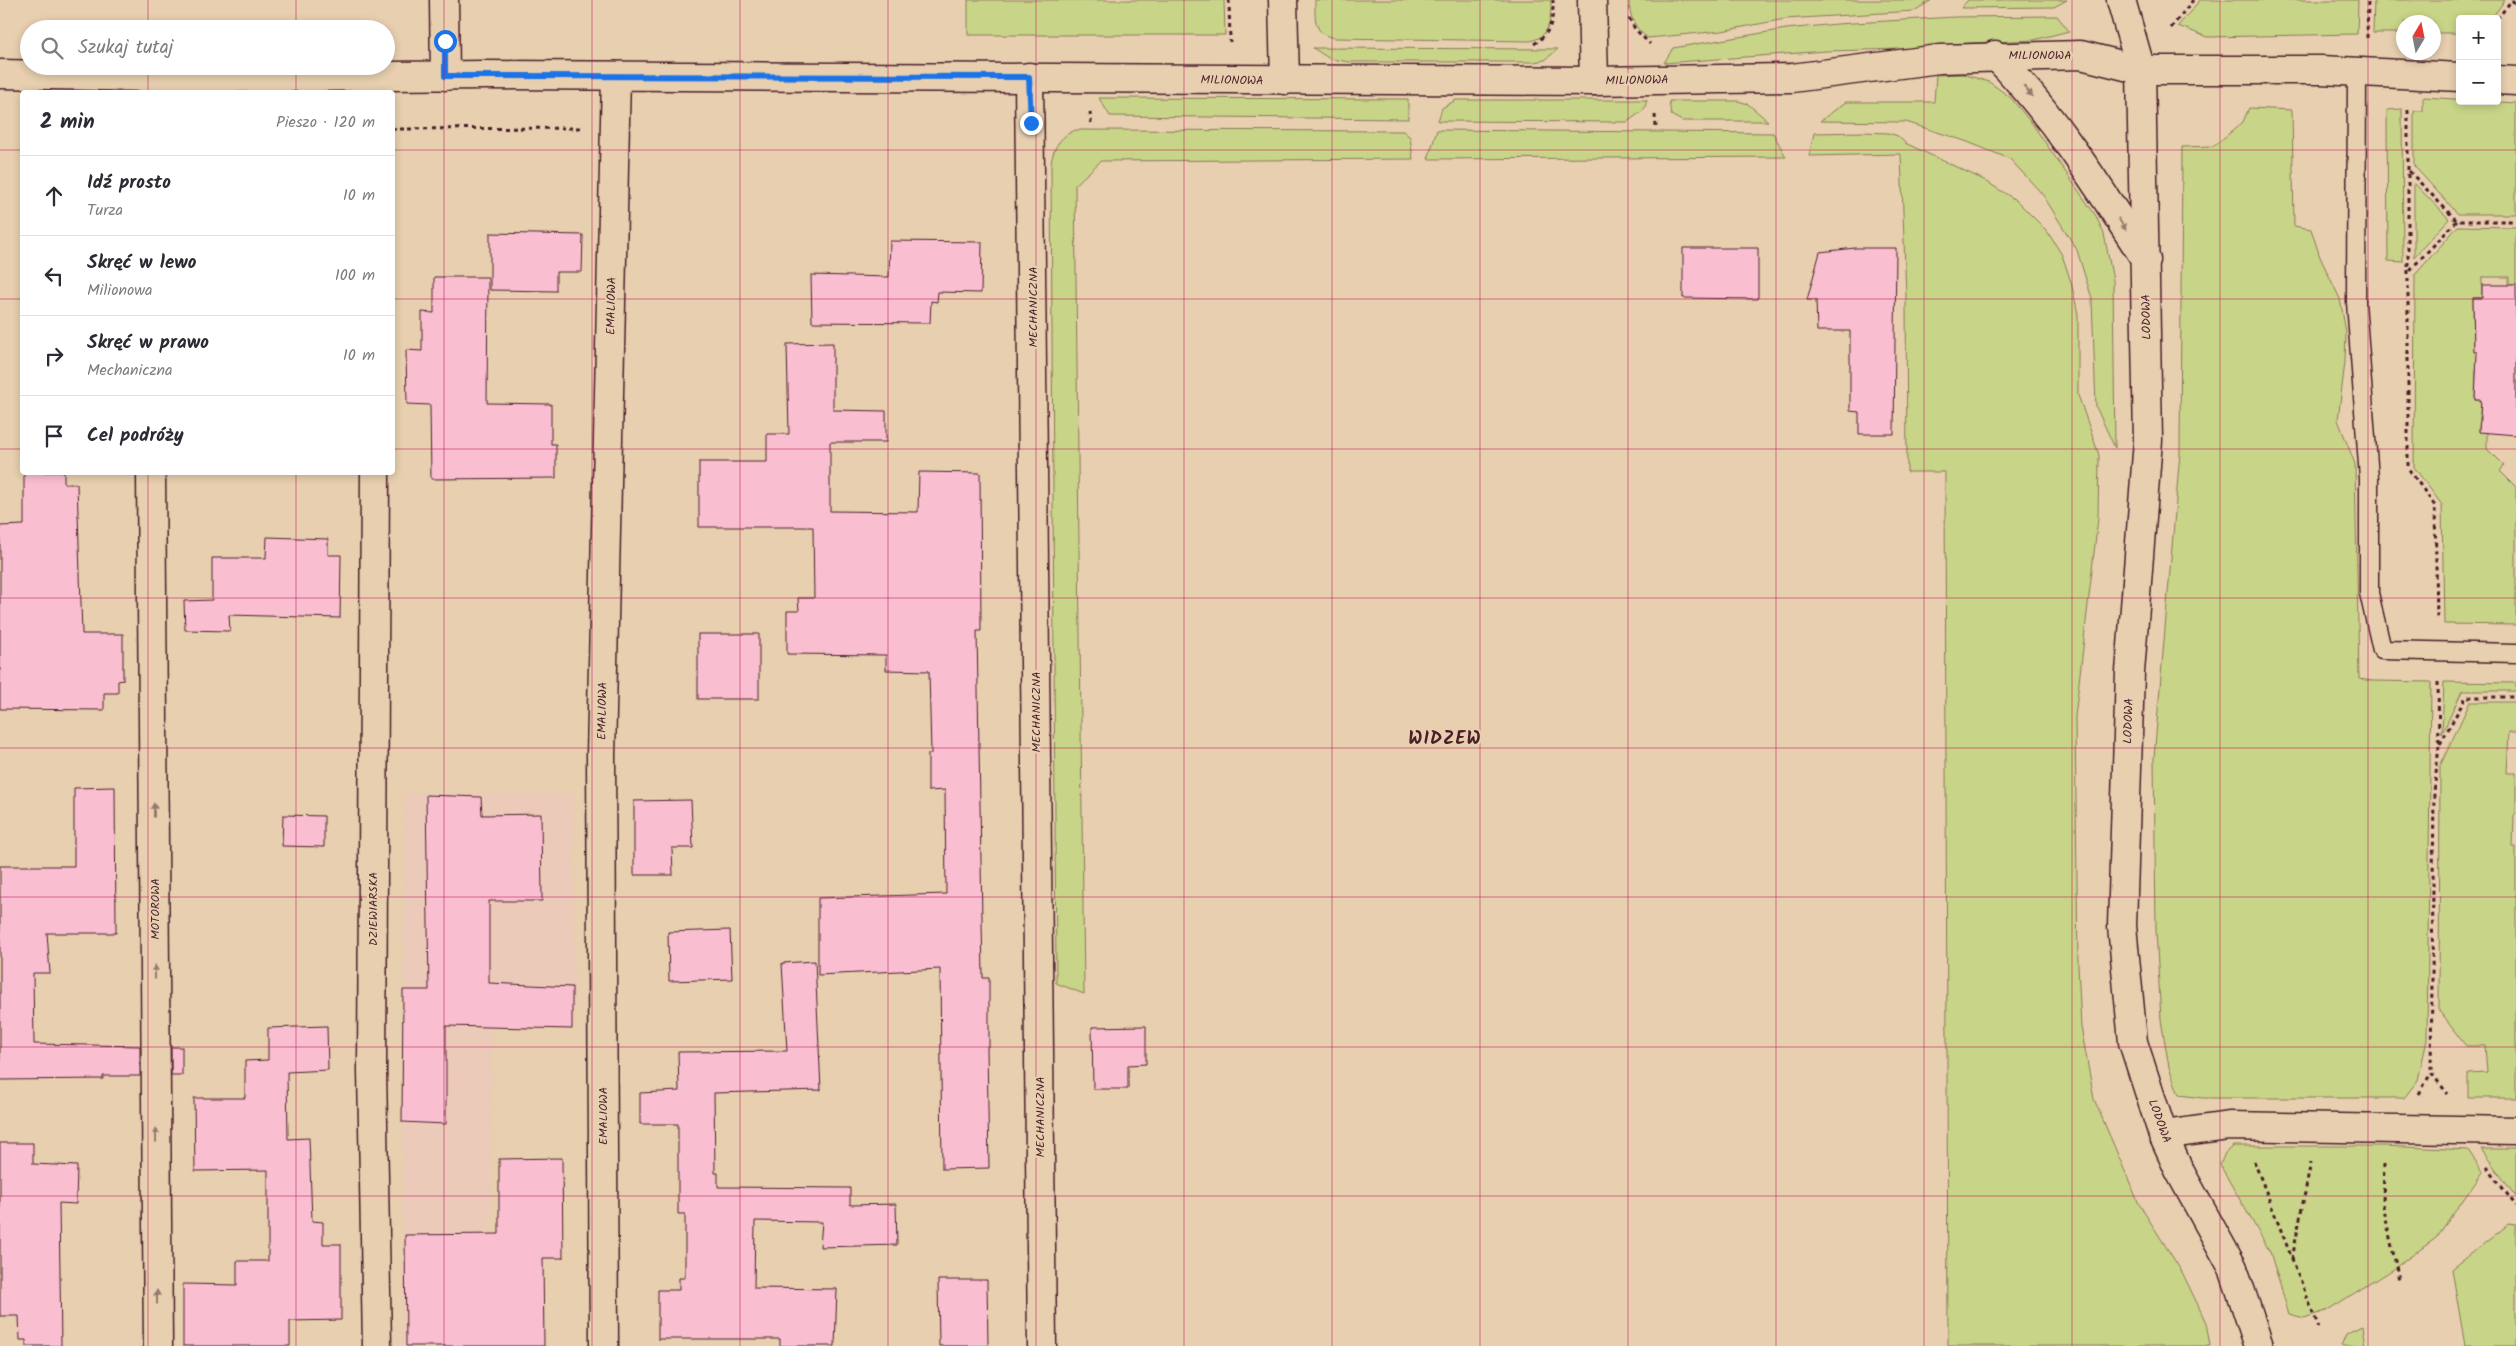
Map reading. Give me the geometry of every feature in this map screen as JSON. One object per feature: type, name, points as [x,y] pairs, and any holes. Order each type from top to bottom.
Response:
[{"type":"street","points":[[444,0],[445,76]]},
{"type":"street","points":[[1283,0],[1285,80]]},
{"type":"street","points":[[1592,0],[1594,81]]},
{"type":"street","name":"LODOWA","points":[[2122,0],[2141,70],[2148,440],[2130,672],[2122,926],[2133,1042],[2164,1135],[2179,1170],[2233,1268],[2259,1346]]},
{"type":"street","points":[[1995,55],[2028,89],[2146,260]]},
{"type":"street","name":"MILIONOWA","points":[[0,74],[148,84],[379,84],[445,76],[1029,77],[1594,81],[1792,78],[1939,58],[1995,55],[2081,55],[2141,70],[2357,71],[2456,77]]},
{"type":"street","name":"EMALIOWA","points":[[604,1346],[601,756],[616,76]]},
{"type":"street","name":"MECHANICZNA","points":[[1029,77],[1042,1346]]},
{"type":"street","points":[[2501,80],[2516,81]]},
{"type":"street","name":"MOTOROWA","points":[[151,475],[158,1346]]},
{"type":"street","name":"DZIEWIARSKA","points":[[375,475],[372,1070],[377,1346]]},
{"type":"street","points":[[2164,1135],[2240,1126],[2516,1131]]},
{"type":"lane","points":[[2357,71],[2356,302],[2369,478],[2369,593],[2382,650],[2516,653]]},
{"type":"path","points":[[1229,0],[1230,42]]},
{"type":"path","points":[[1534,45],[1545,36],[1552,25],[1553,0]]},
{"type":"path","points":[[2171,28],[2193,0]]},
{"type":"path","points":[[2366,44],[2368,0]]},
{"type":"path","points":[[2500,15],[2512,0],[2516,5]]},
{"type":"path","points":[[1627,13],[1635,29],[1651,44]]},
{"type":"path","points":[[2410,74],[2408,170],[2410,270],[2408,468],[2435,506],[2439,746],[2435,764],[2434,792],[2431,1073],[2416,1101]]},
{"type":"path","points":[[395,130],[616,128]]},
{"type":"path","points":[[2408,170],[2457,220],[2516,221]]},
{"type":"path","points":[[2410,270],[2457,220]]},
{"type":"path","points":[[2439,746],[2466,697],[2516,697]]},
{"type":"path","points":[[2431,1073],[2454,1101]]},
{"type":"path","points":[[2240,1126],[2319,1328]]},
{"type":"path","points":[[2292,1259],[2310,1165],[2324,1127]]},
{"type":"path","points":[[2384,1128],[2383,1205],[2399,1280]]},
{"type":"shaded area","points":[[405,793],[573,794],[575,1027],[491,1028],[490,1346],[402,1346]]},
{"type":"green space","points":[[968,0],[1224,0],[1225,35],[968,35]]},
{"type":"green space","points":[[1315,0],[1551,0],[1551,7],[1550,20],[1546,31],[1537,39],[1530,41],[1335,38],[1328,36],[1319,29],[1316,19]]},
{"type":"green space","points":[[1629,0],[1932,0],[1914,11],[1785,19],[1722,31],[1648,38],[1634,22]]},
{"type":"green space","points":[[1968,0],[2067,0],[2054,7],[1961,8]]},
{"type":"green space","points":[[2200,0],[2358,0],[2357,34],[2207,37],[2178,26]]},
{"type":"green space","points":[[2374,0],[2505,0],[2494,15],[2456,15],[2456,33],[2441,33],[2441,15],[2396,15],[2396,33],[2373,33]]},
{"type":"green space","points":[[2057,16],[2069,31],[2034,40],[1902,49],[1826,51],[1664,63],[1673,48],[1786,29],[1954,17]]},
{"type":"green space","points":[[1313,48],[1558,49],[1545,60],[1534,62],[1350,62],[1330,59]]},
{"type":"green space","points":[[1963,74],[1989,82],[2010,97],[2033,125],[2096,216],[2104,234],[2113,280],[2115,448],[2096,407],[2092,299],[2077,250],[2043,195],[2010,159],[1965,141],[1906,122],[1820,121],[1846,102],[1934,102],[1936,75]]},
{"type":"green space","points":[[2423,97],[2456,99],[2456,105],[2516,103],[2516,214],[2458,214],[2414,166],[2414,111],[2423,111]]},
{"type":"green space","points":[[1099,98],[1408,99],[1408,119],[1110,116]]},
{"type":"green space","points":[[1456,100],[1647,100],[1644,110],[1627,122],[1438,121],[1442,108]]},
{"type":"green space","points":[[1669,101],[1738,101],[1748,104],[1768,121],[1682,121],[1671,115]]},
{"type":"green space","points":[[2249,108],[2292,110],[2294,226],[2311,229],[2320,257],[2340,299],[2346,332],[2345,362],[2338,420],[2355,464],[2359,679],[2431,682],[2427,1040],[2418,1080],[2404,1098],[2203,1098],[2179,1095],[2169,1067],[2161,1020],[2156,930],[2154,758],[2180,453],[2182,147],[2214,146],[2243,122]]},
{"type":"green space","points":[[2402,109],[2403,262],[2388,261],[2387,110]]},
{"type":"green space","points":[[1076,130],[1403,131],[1410,137],[1413,159],[1101,161],[1075,185],[1084,994],[1056,983],[1051,166],[1053,154],[1058,144],[1065,136]]},
{"type":"green space","points":[[1437,130],[1773,133],[1786,157],[1428,159]]},
{"type":"green space","points":[[1814,133],[1888,133],[1898,136],[1905,143],[1984,180],[2017,201],[2047,231],[2062,255],[2071,282],[2078,314],[2078,395],[2099,455],[2098,518],[2075,717],[2078,965],[2081,1027],[2094,1099],[2139,1204],[2182,1272],[2197,1303],[2206,1323],[2210,1346],[1948,1346],[1945,472],[1907,472],[1906,297],[1901,154],[1809,156]]},
{"type":"green space","points":[[2414,183],[2449,219],[2414,257]]},
{"type":"green space","points":[[2458,226],[2516,227],[2516,285],[2509,285],[2509,277],[2482,277],[2482,298],[2473,298],[2474,351],[2483,351],[2476,370],[2475,400],[2481,400],[2479,431],[2487,432],[2487,449],[2504,466],[2500,471],[2516,487],[2516,625],[2444,624],[2442,505],[2414,467],[2415,275]]},
{"type":"green space","points":[[2444,682],[2516,683],[2516,691],[2462,691],[2442,734]]},
{"type":"green space","points":[[2470,702],[2516,702],[2516,732],[2509,732],[2507,773],[2516,773],[2516,813],[2514,815],[2513,847],[2516,847],[2516,1098],[2468,1098],[2468,1073],[2487,1072],[2485,1046],[2466,1046],[2439,1011],[2440,766]]},
{"type":"green space","points":[[2233,1146],[2384,1146],[2468,1150],[2483,1172],[2436,1238],[2396,1267],[2326,1311],[2304,1318],[2289,1314],[2270,1252],[2220,1165],[2225,1153]]},
{"type":"green space","points":[[2481,1149],[2516,1149],[2516,1197]]},
{"type":"green space","points":[[2509,1224],[2516,1225],[2516,1346],[2465,1346],[2452,1269]]},
{"type":"green space","points":[[2363,1326],[2366,1346],[2341,1346],[2346,1334]]},
{"type":"building","points":[[490,233],[583,235],[582,272],[556,272],[556,291],[490,290]]},
{"type":"building","points":[[890,241],[982,242],[981,293],[938,292],[937,302],[931,301],[930,323],[812,322],[811,275],[889,277]]},
{"type":"building","points":[[1683,248],[1758,248],[1758,299],[1683,298]]},
{"type":"building","points":[[1855,248],[1896,248],[1894,434],[1859,434],[1859,412],[1850,411],[1850,331],[1817,331],[1816,300],[1807,300],[1820,252]]},
{"type":"building","points":[[434,277],[488,277],[487,403],[551,404],[551,444],[556,444],[556,478],[431,479],[430,405],[407,404],[406,350],[422,351],[422,312],[434,313]]},
{"type":"building","points":[[2482,285],[2516,285],[2516,435],[2479,432],[2481,400],[2475,400],[2477,352],[2474,352],[2473,298],[2482,298]]},
{"type":"building","points":[[833,343],[833,410],[886,411],[886,442],[830,442],[830,511],[918,512],[919,472],[980,473],[981,631],[977,631],[983,978],[989,978],[989,1046],[987,1046],[989,1168],[942,1169],[940,969],[818,975],[818,898],[946,894],[945,790],[928,791],[928,754],[931,754],[929,671],[886,670],[886,655],[787,654],[787,611],[799,611],[798,598],[814,598],[813,527],[699,527],[699,462],[767,462],[767,434],[789,434],[787,344]]},
{"type":"building","points":[[24,475],[64,475],[64,484],[77,484],[82,634],[123,634],[123,680],[118,681],[118,693],[104,693],[104,710],[0,709],[0,526],[24,525]]},
{"type":"building","points":[[267,537],[328,539],[328,555],[341,555],[340,618],[229,615],[230,631],[185,630],[184,601],[212,600],[212,558],[266,558]]},
{"type":"building","points":[[698,634],[759,634],[759,699],[698,699]]},
{"type":"building","points":[[115,787],[116,933],[47,933],[50,973],[33,973],[34,1044],[140,1046],[140,1076],[103,1076],[103,1079],[0,1080],[0,866],[74,866],[74,788]]},
{"type":"building","points":[[426,795],[481,797],[482,815],[541,814],[542,901],[489,901],[489,983],[572,987],[572,1029],[446,1026],[446,1124],[402,1122],[403,990],[429,990]]},
{"type":"building","points":[[691,800],[693,848],[672,848],[673,875],[634,875],[634,801]]},
{"type":"building","points":[[283,815],[324,816],[324,847],[282,846]]},
{"type":"building","points":[[730,930],[732,979],[669,981],[668,932]]},
{"type":"building","points":[[815,961],[821,1090],[714,1093],[715,1173],[718,1173],[718,1187],[850,1188],[850,1205],[896,1204],[897,1245],[820,1247],[822,1222],[755,1221],[754,1288],[837,1289],[835,1346],[780,1346],[780,1339],[658,1339],[658,1290],[679,1290],[679,1278],[685,1278],[685,1214],[678,1214],[678,1124],[640,1124],[640,1093],[679,1091],[678,1052],[787,1051],[782,963]]},
{"type":"building","points":[[327,1026],[328,1070],[287,1072],[288,1139],[309,1138],[312,1221],[323,1222],[323,1244],[341,1244],[341,1320],[290,1321],[290,1346],[183,1346],[183,1284],[237,1285],[237,1261],[268,1261],[268,1170],[195,1171],[194,1098],[245,1098],[245,1061],[268,1060],[268,1028]]},
{"type":"building","points":[[1146,1026],[1146,1064],[1128,1065],[1128,1089],[1093,1089],[1092,1027]]},
{"type":"building","points":[[171,1047],[182,1047],[182,1075],[171,1075]]},
{"type":"building","points":[[0,1143],[33,1143],[33,1164],[77,1166],[76,1204],[59,1203],[61,1346],[26,1346],[26,1340],[20,1340],[19,1316],[0,1316]]},
{"type":"building","points":[[562,1158],[563,1258],[543,1258],[544,1346],[406,1346],[405,1235],[499,1234],[499,1159]]},
{"type":"building","points":[[938,1280],[987,1280],[988,1346],[939,1346]]},
{"type":"district","name":"WIDZEW","points":[[1445,738]]},
{"type":"route","points":[[445,41],[445,76],[1029,77],[1031,123]]}]
